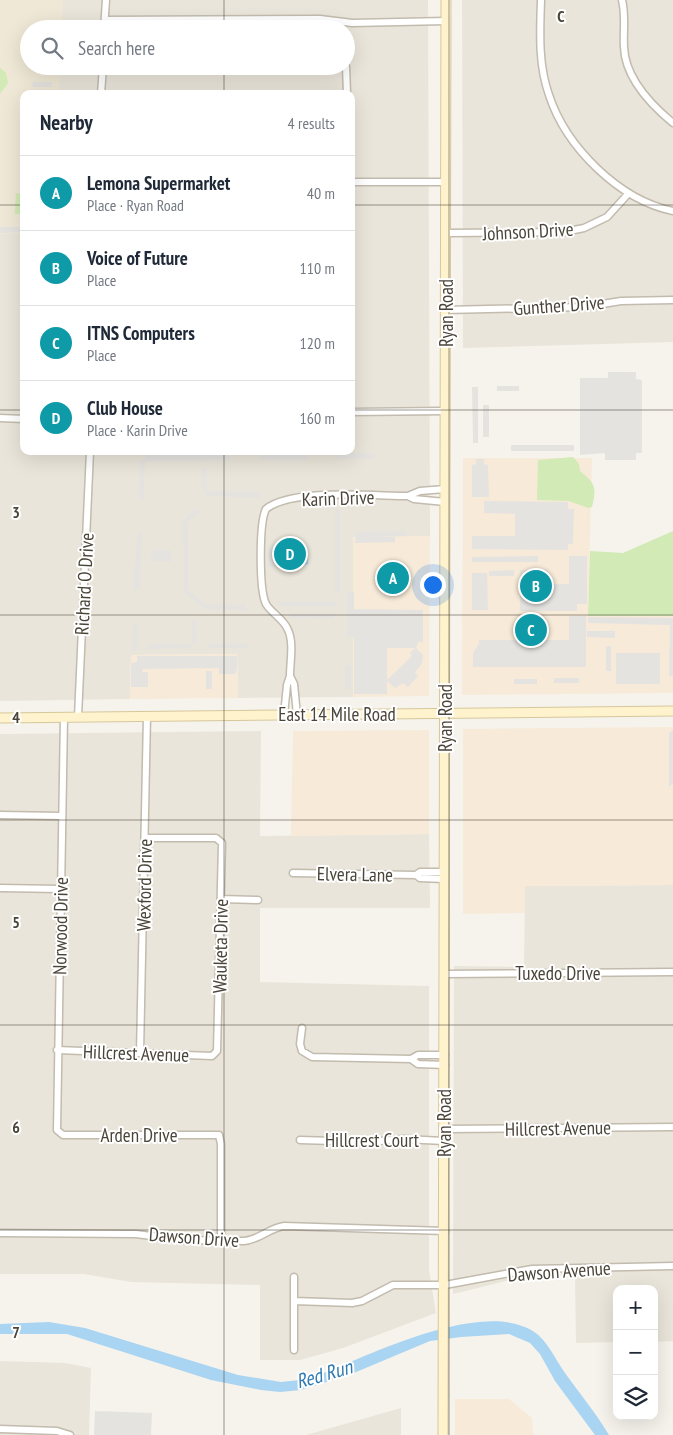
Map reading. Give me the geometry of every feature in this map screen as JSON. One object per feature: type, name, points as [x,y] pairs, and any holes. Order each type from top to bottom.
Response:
[{"type":"main road","name":"Ryan Road","points":[[443,1435],[445,1286],[446,0]]},
{"type":"main road","name":"East 14 Mile Road","points":[[0,718],[673,711]]},
{"type":"street","points":[[106,0],[105,20],[320,18],[327,20]]},
{"type":"street","points":[[541,0],[542,66],[549,95],[556,112],[582,150],[611,180],[628,194],[647,204],[673,211]]},
{"type":"street","points":[[622,0],[625,16],[624,48],[630,71],[641,91],[673,123]]},
{"type":"street","points":[[355,25],[446,21]]},
{"type":"street","points":[[102,90],[103,75]]},
{"type":"street","points":[[346,75],[347,90]]},
{"type":"street","points":[[355,182],[446,182]]},
{"type":"street","name":"Johnson Drive","points":[[446,233],[564,232],[584,228],[607,217],[628,194]]},
{"type":"street","name":"Gunther Drive","points":[[446,310],[584,307],[621,301],[673,300]]},
{"type":"street","points":[[355,412],[445,411]]},
{"type":"street","points":[[0,418],[20,419]]},
{"type":"street","name":"Richard O Drive","points":[[78,717],[90,455]]},
{"type":"street","name":"Karin Drive","points":[[284,715],[287,685],[290,676],[290,633],[286,625],[268,606],[262,592],[262,523],[266,509],[277,503],[304,496],[408,496],[420,492],[445,489]]},
{"type":"street","name":"Karin Drive","points":[[408,496],[414,499],[445,502]]},
{"type":"street","name":"Karin Drive","points":[[290,676],[294,684],[297,715]]},
{"type":"street","name":"Wexford Drive","points":[[140,1053],[147,716]]},
{"type":"street","name":"Norwood Drive","points":[[59,1134],[56,1127],[64,717]]},
{"type":"street","points":[[0,815],[62,816]]},
{"type":"street","name":"Wauketa Drive","points":[[145,838],[219,838],[222,843],[218,1046],[215,1054]]},
{"type":"street","name":"Elvera Lane","points":[[293,873],[416,875],[420,878],[444,875]]},
{"type":"street","points":[[0,888],[60,889]]},
{"type":"street","points":[[221,899],[258,900]]},
{"type":"street","name":"Tuxedo Drive","points":[[444,974],[673,972]]},
{"type":"street","points":[[302,1028],[300,1044],[302,1051],[312,1057],[411,1059],[418,1064],[445,1060]]},
{"type":"street","name":"Hillcrest Avenue","points":[[57,1050],[215,1054]]},
{"type":"street","name":"Hillcrest Avenue","points":[[444,1129],[673,1127]]},
{"type":"street","name":"Arden Drive","points":[[59,1134],[72,1136],[219,1135],[221,1144],[221,1241]]},
{"type":"street","name":"Hillcrest Court","points":[[300,1140],[367,1142],[404,1138],[444,1141]]},
{"type":"street","name":"Dawson Drive","points":[[0,1233],[136,1234],[182,1240],[248,1241],[273,1228],[284,1226],[445,1231]]},
{"type":"street","name":"Dawson Avenue","points":[[294,1300],[352,1303],[362,1301],[393,1285],[445,1286],[532,1269],[673,1266]]},
{"type":"street","points":[[294,1277],[294,1350]]},
{"type":"street","points":[[0,1429],[57,1431],[70,1435]]},
{"type":"shaded area","points":[[0,0],[428,0],[430,536],[353,538],[353,697],[238,698],[237,654],[131,655],[130,699],[0,701]]},
{"type":"shaded area","points":[[0,0],[63,0],[62,20],[20,20],[20,75],[60,75],[59,90],[20,90],[20,234],[0,234]]},
{"type":"shaded area","points":[[462,0],[673,0],[673,342],[463,348]]},
{"type":"shaded area","points":[[33,82],[52,82],[52,87],[32,87]]},
{"type":"shaded area","points":[[0,227],[20,227],[20,232],[0,233]]},
{"type":"shaded area","points":[[608,372],[636,372],[636,379],[642,380],[642,453],[636,453],[636,460],[605,460],[605,453],[580,455],[580,378],[608,378]]},
{"type":"shaded area","points":[[497,386],[519,386],[519,391],[497,391]]},
{"type":"shaded area","points":[[472,387],[478,387],[478,443],[473,443]]},
{"type":"shaded area","points":[[483,405],[489,405],[489,437],[483,437]]},
{"type":"shaded area","points":[[511,445],[574,445],[574,451],[511,451]]},
{"type":"shaded area","points":[[375,453],[375,459],[337,459],[336,455]]},
{"type":"shaded area","points":[[145,455],[230,455],[230,460],[145,461],[144,499],[138,499],[140,460],[145,460]]},
{"type":"shaded area","points":[[259,455],[308,455],[308,460],[259,460]]},
{"type":"shaded area","points":[[463,458],[592,458],[588,616],[673,616],[673,693],[462,695]]},
{"type":"shaded area","points":[[476,459],[484,459],[484,464],[488,465],[489,497],[472,497],[472,465],[476,464]]},
{"type":"shaded area","points":[[202,468],[206,468],[207,491],[257,492],[261,493],[260,498],[206,496],[206,491],[202,490]]},
{"type":"shaded area","points":[[484,501],[568,502],[568,509],[574,509],[573,544],[568,544],[568,550],[472,549],[472,536],[515,536],[515,514],[484,513]]},
{"type":"shaded area","points":[[198,508],[201,512],[188,521],[188,590],[205,604],[246,605],[246,610],[204,609],[184,592],[183,523],[186,516]]},
{"type":"shaded area","points":[[335,509],[340,509],[340,593],[335,593]]},
{"type":"shaded area","points":[[406,531],[407,536],[373,537],[395,537],[395,542],[355,543],[356,532]]},
{"type":"shaded area","points":[[137,533],[142,533],[140,590],[134,590]]},
{"type":"shaded area","points":[[430,536],[429,696],[353,697],[353,537]]},
{"type":"shaded area","points":[[268,547],[275,547],[275,567],[268,567]]},
{"type":"shaded area","points":[[152,550],[171,550],[171,562],[151,561]]},
{"type":"shaded area","points":[[538,556],[538,562],[472,562],[472,557]]},
{"type":"shaded area","points":[[569,556],[587,556],[587,604],[577,604],[577,611],[520,611],[520,595],[552,595],[552,584],[569,584]]},
{"type":"shaded area","points":[[514,570],[514,576],[489,576],[489,571]]},
{"type":"shaded area","points":[[520,570],[548,570],[548,576],[520,576]]},
{"type":"shaded area","points":[[472,573],[487,573],[488,610],[472,610]]},
{"type":"shaded area","points":[[347,592],[354,592],[354,609],[423,610],[423,642],[418,642],[416,648],[423,655],[422,664],[415,672],[418,676],[408,687],[403,683],[395,688],[387,681],[387,694],[354,694],[354,637],[347,637]],"holes":[[[387,648],[415,648],[410,653],[412,656],[387,680]]]},
{"type":"shaded area","points":[[277,602],[337,602],[337,606],[277,606]]},
{"type":"shaded area","points":[[291,614],[334,614],[334,619],[291,618]]},
{"type":"shaded area","points":[[569,616],[586,616],[586,667],[473,667],[473,653],[479,644],[479,640],[569,640]]},
{"type":"shaded area","points":[[588,617],[673,618],[673,676],[669,676],[670,625],[588,623]]},
{"type":"shaded area","points":[[192,621],[196,621],[197,643],[192,643]]},
{"type":"shaded area","points":[[133,624],[138,624],[137,651],[132,651]]},
{"type":"shaded area","points":[[587,631],[615,631],[615,638],[587,637]]},
{"type":"shaded area","points":[[248,643],[248,648],[207,648],[207,644]]},
{"type":"shaded area","points":[[147,644],[191,644],[191,648],[147,649]]},
{"type":"shaded area","points":[[606,646],[611,646],[611,671],[606,671]]},
{"type":"shaded area","points":[[616,653],[660,653],[660,684],[616,684]]},
{"type":"shaded area","points":[[237,654],[238,698],[130,699],[131,655]]},
{"type":"shaded area","points":[[137,656],[237,656],[237,669],[235,674],[219,674],[219,668],[143,669],[142,672],[148,672],[148,687],[131,687],[131,663],[137,662]]},
{"type":"shaded area","points":[[345,665],[351,665],[351,689],[345,689]]},
{"type":"shaded area","points":[[206,671],[212,671],[212,689],[206,689]]},
{"type":"shaded area","points":[[554,678],[579,678],[579,683],[554,683]]},
{"type":"shaded area","points":[[514,679],[537,679],[537,684],[514,684]]},
{"type":"shaded area","points":[[673,727],[673,885],[525,886],[525,913],[463,914],[463,729]]},
{"type":"shaded area","points":[[429,730],[429,834],[291,836],[293,731]]},
{"type":"shaded area","points":[[673,730],[673,784],[669,787],[669,733]]},
{"type":"shaded area","points":[[261,731],[260,836],[429,834],[430,908],[260,908],[260,982],[429,986],[429,1271],[436,1313],[343,1348],[300,1360],[260,1360],[260,1285],[131,1282],[84,1274],[0,1274],[0,734]]},
{"type":"shaded area","points":[[673,885],[673,1341],[658,1342],[658,1285],[613,1285],[613,1342],[576,1343],[575,1276],[526,1276],[453,1294],[454,966],[524,967],[525,886]]},
{"type":"shaded area","points":[[0,1361],[65,1363],[91,1368],[89,1435],[0,1435]]},
{"type":"shaded area","points":[[455,1399],[509,1399],[532,1418],[533,1435],[455,1435]]},
{"type":"shaded area","points":[[401,1408],[401,1435],[306,1435]]},
{"type":"shaded area","points":[[95,1411],[152,1413],[151,1435],[94,1435]]},
{"type":"green space","points":[[0,68],[6,73],[8,83],[0,94]]},
{"type":"green space","points":[[16,193],[20,194],[20,214],[15,214]]},
{"type":"green space","points":[[573,457],[579,464],[580,471],[594,486],[592,507],[588,508],[569,501],[537,500],[538,460]]},
{"type":"green space","points":[[673,531],[673,616],[588,616],[590,551],[623,553]]},
{"type":"water","points":[[305,549],[308,551],[308,564],[305,565],[301,564],[301,550]]},
{"type":"water","name":"Red Run","points":[[49,1322],[85,1328],[238,1375],[281,1382],[319,1375],[395,1344],[456,1326],[485,1322],[511,1323],[533,1331],[543,1340],[609,1435],[595,1435],[555,1381],[540,1354],[530,1343],[509,1334],[430,1341],[349,1375],[301,1390],[280,1392],[211,1380],[67,1334],[0,1334],[0,1324]]},
{"type":"place","name":"Club House","points":[[290,554]]},
{"type":"place","name":"Lemona Supermarket","points":[[393,578]]},
{"type":"place","name":"Voice of Future","points":[[536,586]]},
{"type":"place","name":"ITNS Computers","points":[[531,630]]}]
